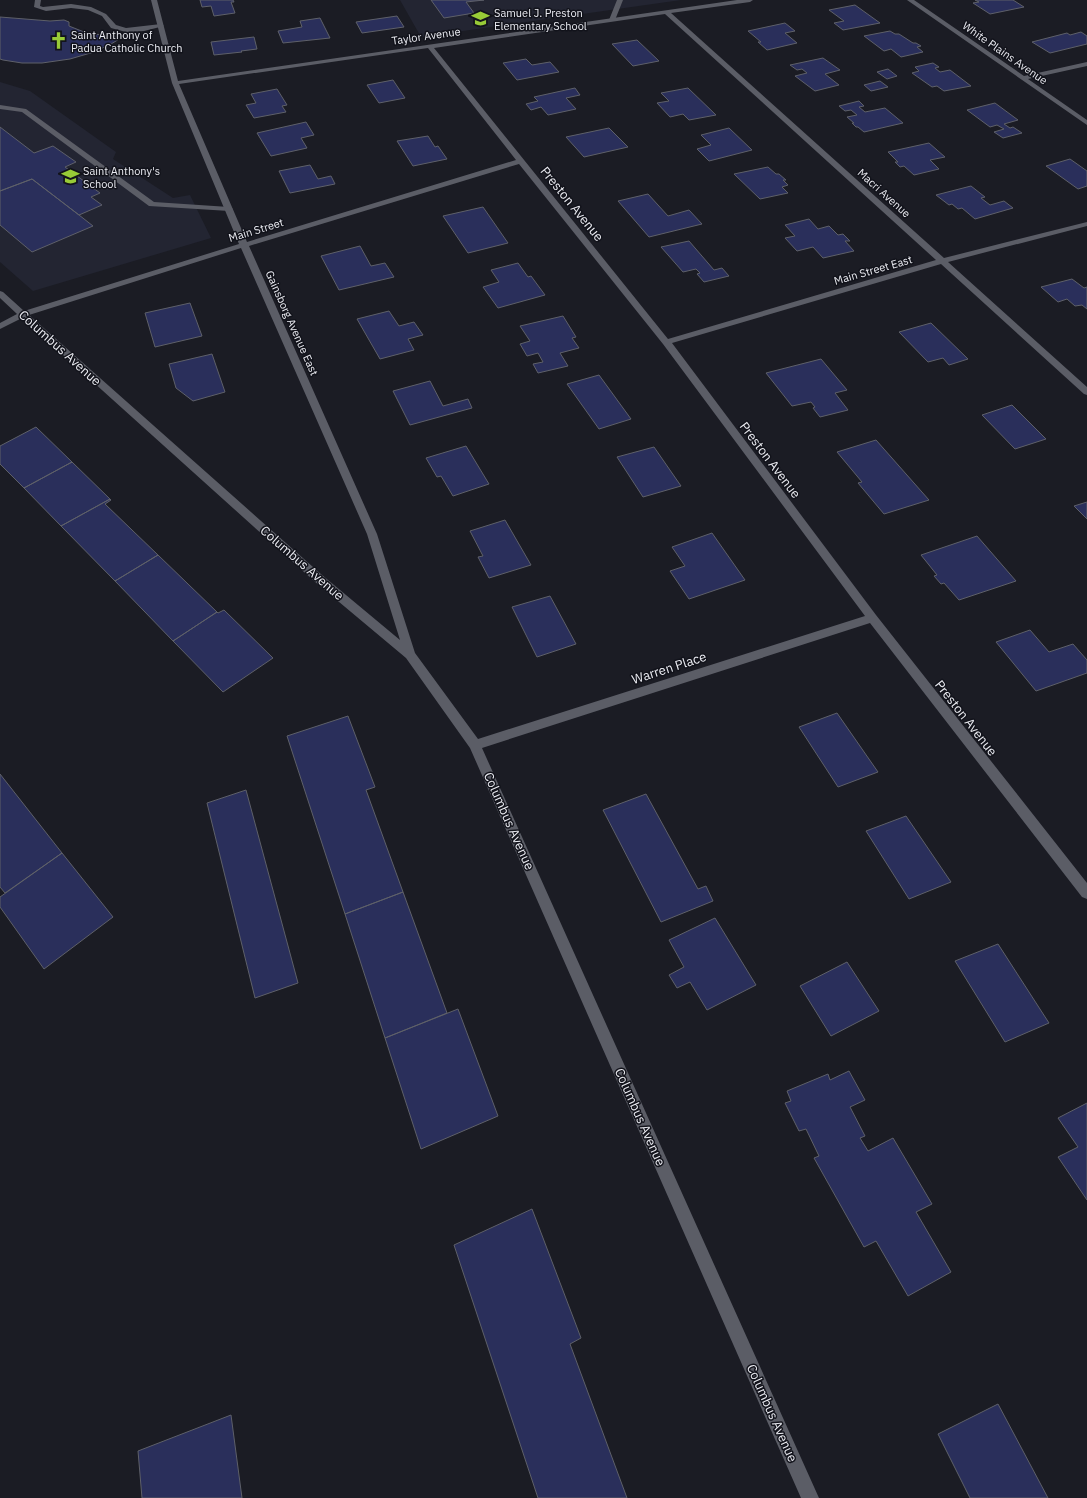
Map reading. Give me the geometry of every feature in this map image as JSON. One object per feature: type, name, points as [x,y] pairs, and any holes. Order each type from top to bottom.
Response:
[{"type":"street","points":[[38,0],[37,7],[42,10],[76,6],[93,8],[100,11],[114,27],[120,29],[130,30],[161,26]]},
{"type":"street","name":"Gainsborg Avenue East","points":[[154,0],[175,83],[244,245],[372,534],[410,655]]},
{"type":"street","points":[[612,20],[620,0]]},
{"type":"street","name":"Taylor Avenue","points":[[175,83],[750,0]]},
{"type":"street","name":"White Plains Avenue","points":[[910,0],[1087,123]]},
{"type":"street","name":"Macri Avenue","points":[[666,12],[1087,392]]},
{"type":"street","name":"Preston Avenue","points":[[429,46],[666,342],[872,618],[1087,893]]},
{"type":"street","points":[[1024,78],[1087,64]]},
{"type":"street","points":[[0,107],[24,110],[152,204],[229,209]]},
{"type":"street","name":"Main Street","points":[[0,326],[23,314],[521,161]]},
{"type":"street","name":"Main Street East","points":[[666,342],[943,261],[1087,224]]},
{"type":"street","name":"Columbus Avenue","points":[[0,294],[318,578],[410,655],[475,745],[810,1498]]},
{"type":"street","name":"Warren Place","points":[[475,745],[872,618]]},
{"type":"shaded area","name":"Samuel J. Preston Elementary School","points":[[400,0],[681,0],[421,37]]},
{"type":"shaded area","name":"Saint Anthony's School","points":[[0,82],[30,91],[116,152],[113,159],[173,198],[190,195],[211,238],[33,291],[0,262]]},
{"type":"building","points":[[200,0],[233,0],[234,2],[231,2],[235,13],[214,16],[211,6],[202,7]]},
{"type":"building","points":[[431,0],[484,0],[466,2],[474,13],[444,18]]},
{"type":"building","points":[[975,0],[1013,0],[1024,7],[990,14],[973,3],[979,2]]},
{"type":"building","points":[[855,5],[880,23],[843,30],[834,23],[844,21],[829,10]]},
{"type":"building","points":[[397,16],[404,27],[362,33],[356,22]]},
{"type":"building","name":"Saint Anthony of Padua Catholic Church","points":[[0,17],[50,21],[64,20],[69,22],[69,26],[89,34],[110,35],[121,38],[94,52],[70,59],[42,63],[22,63],[3,60],[0,59]]},
{"type":"building","points":[[320,18],[330,38],[283,43],[278,31],[302,27],[300,21]]},
{"type":"building","points":[[785,23],[795,31],[785,33],[797,43],[767,50],[758,42],[761,42],[748,31]]},
{"type":"building","points":[[890,31],[895,34],[899,34],[921,46],[917,47],[923,52],[901,57],[891,49],[884,51],[864,36]]},
{"type":"building","points":[[1081,32],[1087,36],[1087,44],[1050,53],[1032,42],[1067,33],[1070,35]]},
{"type":"building","points":[[254,37],[257,49],[214,55],[211,42]]},
{"type":"building","points":[[637,40],[659,61],[633,66],[612,44]]},
{"type":"building","points":[[823,58],[840,70],[825,74],[839,85],[815,91],[795,76],[807,73],[802,69],[797,70],[790,65]]},
{"type":"building","points":[[526,59],[532,65],[550,62],[559,72],[517,80],[503,63]]},
{"type":"building","points":[[933,63],[939,67],[935,68],[940,72],[950,70],[971,86],[944,91],[937,86],[932,87],[912,73],[919,71],[915,67]]},
{"type":"building","points":[[888,69],[897,76],[887,79],[877,72]]},
{"type":"building","points":[[393,80],[405,98],[379,103],[367,85]]},
{"type":"building","points":[[880,81],[888,87],[871,91],[864,85]]},
{"type":"building","points":[[575,88],[580,95],[566,98],[576,109],[548,115],[541,107],[531,110],[526,104],[538,101],[534,97]]},
{"type":"building","points":[[688,88],[716,115],[689,120],[683,114],[670,117],[657,103],[669,101],[661,93]]},
{"type":"building","points":[[277,89],[287,105],[282,106],[286,112],[254,118],[246,105],[256,103],[251,94]]},
{"type":"building","points":[[859,101],[864,106],[859,107],[865,112],[885,108],[903,123],[864,132],[856,127],[847,117],[857,115],[851,110],[845,111],[839,106]]},
{"type":"building","points":[[995,103],[1018,120],[1004,124],[1010,128],[1013,127],[1022,133],[1003,138],[994,132],[1004,129],[997,125],[990,127],[967,110]]},
{"type":"building","points":[[306,122],[314,135],[301,138],[307,148],[271,156],[257,133]]},
{"type":"building","points":[[0,127],[34,153],[53,146],[76,162],[65,167],[100,193],[91,197],[102,205],[79,215],[32,179],[0,191]]},
{"type":"building","points":[[609,128],[628,147],[584,157],[566,137]]},
{"type":"building","points":[[729,128],[752,150],[709,161],[697,149],[711,145],[701,135]]},
{"type":"building","points":[[428,136],[435,147],[438,146],[447,159],[413,166],[397,141]]},
{"type":"building","points":[[929,143],[945,157],[930,160],[939,169],[914,175],[904,166],[900,167],[895,162],[898,162],[888,152]]},
{"type":"building","points":[[1070,159],[1087,171],[1087,186],[1078,189],[1046,166]]},
{"type":"building","points":[[310,165],[318,179],[331,176],[335,184],[290,193],[279,171]]},
{"type":"building","points":[[768,167],[786,180],[783,180],[788,185],[782,187],[788,193],[760,199],[734,174]]},
{"type":"building","points":[[32,179],[93,226],[32,252],[0,225],[0,191]]},
{"type":"building","points":[[971,186],[985,197],[981,198],[990,205],[1004,201],[1013,208],[975,219],[962,208],[958,209],[952,204],[949,205],[936,195]]},
{"type":"building","points":[[648,194],[668,216],[689,210],[702,224],[649,237],[618,201]]},
{"type":"building","points":[[483,207],[508,243],[468,253],[443,216]]},
{"type":"building","points":[[809,219],[818,229],[829,226],[838,235],[843,234],[850,241],[845,241],[854,251],[823,258],[813,247],[797,251],[785,238],[795,236],[785,225]]},
{"type":"building","points":[[689,241],[714,270],[722,268],[729,276],[704,282],[697,274],[700,273],[696,269],[683,272],[661,247]]},
{"type":"building","points":[[360,246],[371,266],[385,263],[394,277],[339,290],[321,256]]},
{"type":"building","points":[[518,263],[528,277],[531,276],[545,295],[498,308],[483,287],[499,282],[491,270]]},
{"type":"building","points":[[1072,279],[1084,288],[1087,287],[1087,309],[1082,305],[1075,306],[1067,299],[1058,302],[1041,287]]},
{"type":"building","points":[[190,303],[202,336],[155,347],[145,313]]},
{"type":"building","points":[[389,311],[399,326],[414,322],[423,335],[408,339],[414,350],[380,359],[357,319]]},
{"type":"building","points":[[563,316],[576,337],[572,338],[579,348],[560,353],[568,366],[538,373],[533,364],[543,362],[538,353],[527,356],[520,344],[530,341],[520,326]]},
{"type":"building","points":[[931,323],[968,359],[949,365],[943,358],[928,362],[899,332]]},
{"type":"building","points":[[212,354],[225,392],[193,401],[176,388],[169,364]]},
{"type":"building","points":[[821,359],[847,390],[835,393],[848,410],[820,417],[813,408],[815,407],[811,402],[792,406],[766,373]]},
{"type":"building","points":[[599,375],[631,419],[599,429],[567,384]]},
{"type":"building","points":[[430,381],[443,406],[468,399],[472,408],[410,425],[393,391]]},
{"type":"building","points":[[1012,405],[1046,439],[1015,449],[982,415]]},
{"type":"building","points":[[36,427],[72,462],[24,488],[0,464],[0,446]]},
{"type":"building","points":[[876,440],[929,500],[884,514],[858,483],[862,482],[837,452]]},
{"type":"building","points":[[466,446],[489,484],[453,496],[441,476],[437,477],[426,458]]},
{"type":"building","points":[[654,447],[681,486],[643,497],[617,457]]},
{"type":"building","points":[[72,462],[110,499],[61,526],[24,488]]},
{"type":"building","points":[[110,499],[111,500],[105,504],[158,555],[115,581],[61,526]]},
{"type":"building","points":[[1087,502],[1087,519],[1074,506]]},
{"type":"building","points":[[505,520],[531,565],[489,578],[478,557],[483,556],[470,531]]},
{"type":"building","points":[[712,533],[745,580],[689,599],[670,571],[685,566],[672,547]]},
{"type":"building","points":[[977,536],[1016,581],[959,600],[944,583],[941,584],[934,576],[937,575],[921,555]]},
{"type":"building","points":[[158,555],[217,612],[173,641],[115,581]]},
{"type":"building","points":[[550,596],[576,644],[537,657],[512,607]]},
{"type":"building","points":[[224,610],[273,658],[223,692],[173,641],[217,612],[218,613]]},
{"type":"building","points":[[1030,630],[1049,652],[1073,644],[1087,660],[1087,673],[1036,691],[996,642]]},
{"type":"building","points":[[837,713],[878,772],[838,787],[799,727]]},
{"type":"building","points":[[348,716],[375,787],[366,790],[403,892],[345,914],[287,736]]},
{"type":"building","points":[[0,774],[62,853],[5,893],[0,887]]},
{"type":"building","points":[[246,790],[298,983],[255,998],[207,803]]},
{"type":"building","points":[[646,794],[698,889],[706,886],[713,901],[661,922],[603,810]]},
{"type":"building","points":[[906,816],[951,882],[909,899],[866,831]]},
{"type":"building","points":[[62,853],[113,917],[44,969],[0,907],[0,897]]},
{"type":"building","points":[[403,892],[447,1013],[385,1038],[345,914]]},
{"type":"building","points":[[715,918],[756,985],[707,1010],[690,982],[677,988],[669,975],[684,967],[669,940]]},
{"type":"building","points":[[998,944],[1049,1023],[1005,1042],[955,961]]},
{"type":"building","points":[[847,962],[879,1011],[831,1036],[800,986]]},
{"type":"building","points":[[458,1009],[498,1116],[421,1149],[385,1038]]},
{"type":"building","points":[[849,1071],[865,1100],[850,1107],[865,1136],[860,1138],[868,1151],[893,1138],[932,1204],[916,1212],[951,1272],[908,1296],[876,1241],[864,1247],[814,1158],[819,1156],[806,1129],[799,1131],[785,1103],[791,1101],[787,1091],[828,1074],[830,1080]]},
{"type":"building","points":[[1087,1103],[1087,1200],[1058,1157],[1078,1147],[1058,1118]]},
{"type":"building","points":[[532,1209],[581,1338],[570,1344],[627,1498],[538,1498],[454,1245]]},
{"type":"building","points":[[998,1404],[1048,1498],[970,1498],[938,1434]]},
{"type":"building","points":[[231,1415],[242,1498],[142,1498],[138,1451]]},
{"type":"place","name":"Samuel J. Preston Elementary School","points":[[481,19]]},
{"type":"place","name":"Saint Anthony of Padua Catholic Church","points":[[58,41]]},
{"type":"place","name":"Saint Anthony's School","points":[[70,177]]}]
